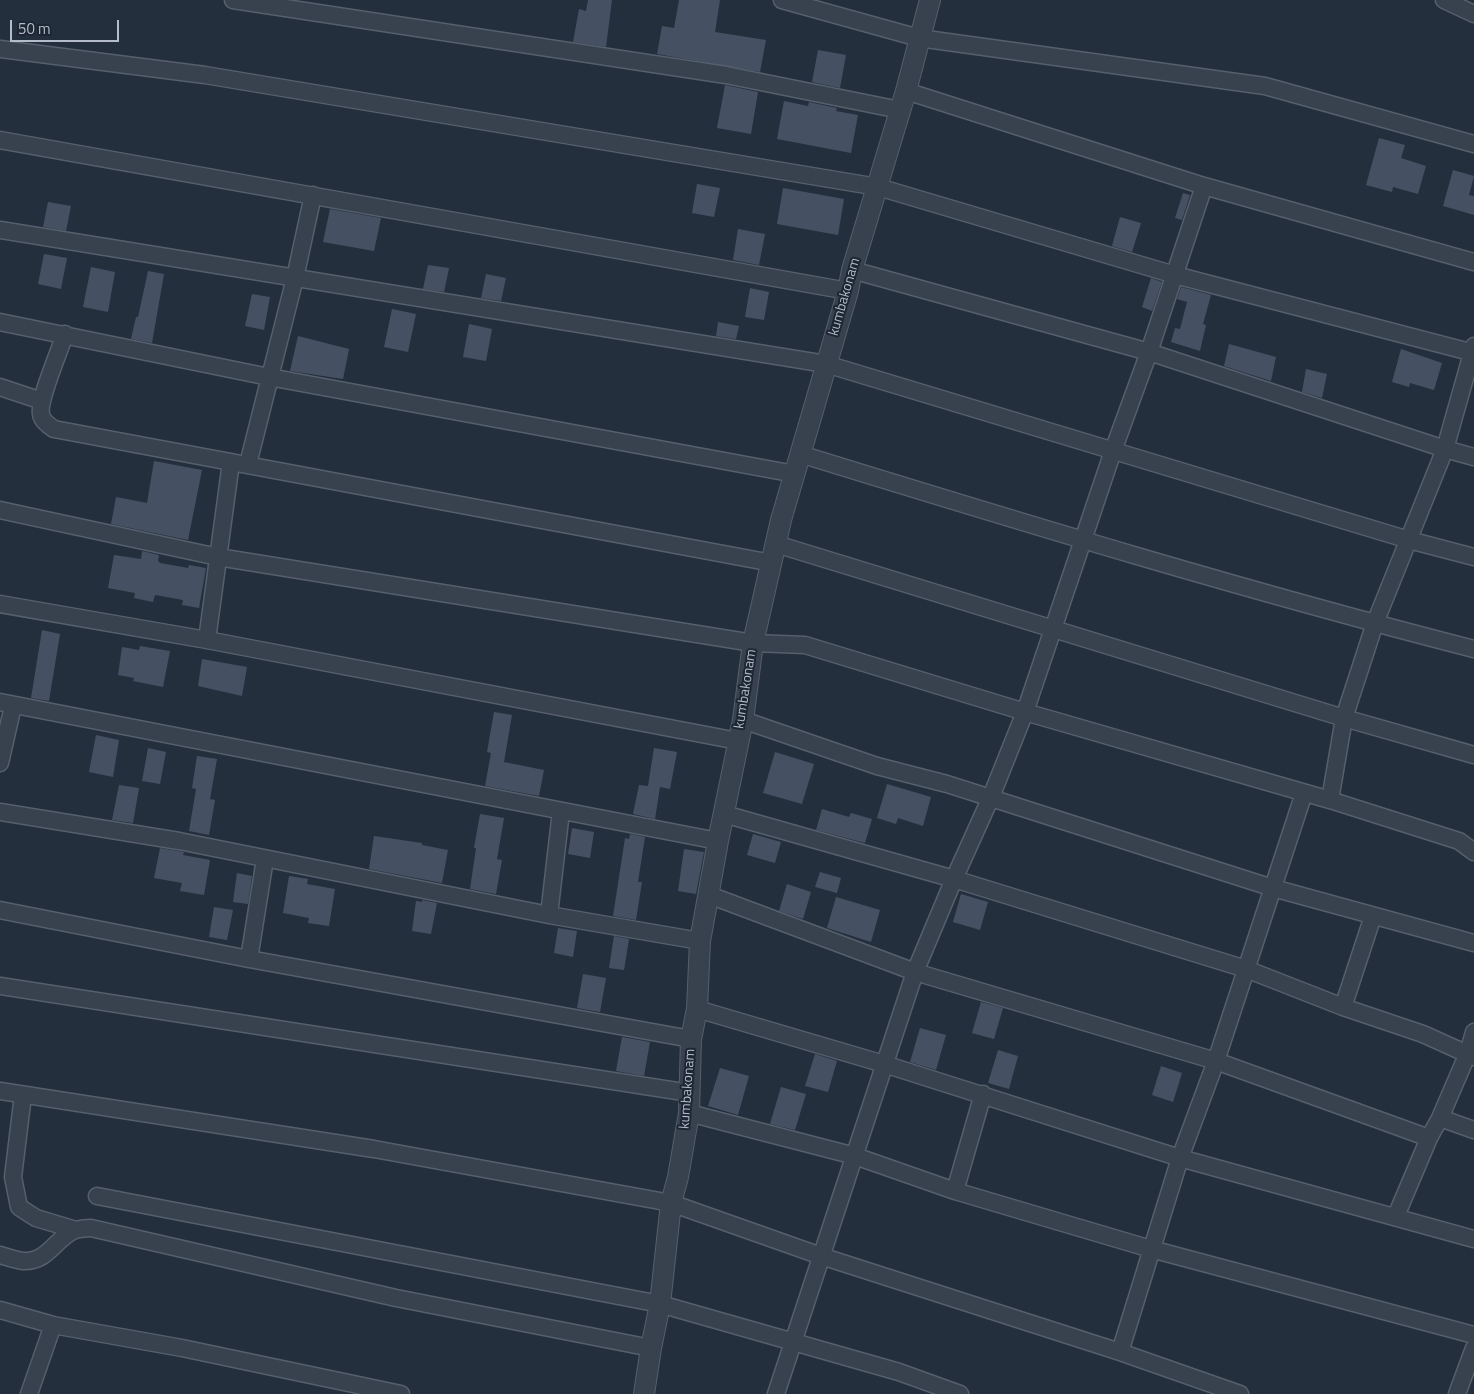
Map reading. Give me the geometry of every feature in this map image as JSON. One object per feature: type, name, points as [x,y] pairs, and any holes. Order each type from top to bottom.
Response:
[{"type":"street","points":[[233,0],[726,75],[900,110]]},
{"type":"street","points":[[782,0],[919,38],[1265,86],[1474,144]]},
{"type":"street","name":"kumbakonam","points":[[644,1394],[660,1304],[671,1203],[678,1177],[689,1103],[690,1039],[696,1009],[700,940],[743,720],[753,643],[781,520],[848,291],[852,270],[906,91],[930,0]]},
{"type":"street","points":[[1444,0],[1474,14]]},
{"type":"street","points":[[0,50],[205,75],[878,187],[1175,275],[1473,350],[1445,449],[1374,624],[1344,718],[1330,800]]},
{"type":"street","points":[[906,91],[1204,186],[1474,262]]},
{"type":"street","points":[[0,140],[848,291]]},
{"type":"street","points":[[776,1394],[915,972],[991,797],[1025,712],[1113,451],[1150,352],[1204,186]]},
{"type":"street","points":[[248,464],[295,278],[313,195]]},
{"type":"street","points":[[0,230],[826,364],[1409,540],[1474,557]]},
{"type":"street","points":[[852,270],[1150,352],[1474,457]]},
{"type":"street","points":[[0,322],[269,377],[794,474]]},
{"type":"street","points":[[66,334],[42,401],[41,414],[45,423],[54,429],[231,462],[774,553],[1052,629],[1344,718],[1474,755]]},
{"type":"street","points":[[0,387],[42,401]]},
{"type":"street","points":[[800,454],[1083,541],[1374,624],[1474,649]]},
{"type":"street","points":[[206,640],[231,462]]},
{"type":"street","points":[[0,510],[218,557],[753,643],[805,645],[1025,712],[1330,800],[1459,842],[1474,852]]},
{"type":"street","points":[[0,604],[206,640],[738,741]]},
{"type":"street","points":[[0,762],[7,704],[718,841]]},
{"type":"street","points":[[743,720],[877,766],[991,797],[1273,888],[1474,944]]},
{"type":"street","points":[[1120,1352],[1180,1158],[1216,1061],[1304,793]]},
{"type":"street","points":[[549,916],[561,811]]},
{"type":"street","points":[[0,812],[179,841],[549,916],[700,940]]},
{"type":"street","points":[[724,814],[954,879],[1246,969],[1423,1034],[1471,1055]]},
{"type":"street","points":[[249,958],[265,859]]},
{"type":"street","points":[[708,895],[915,972],[1216,1061],[1429,1138]]},
{"type":"street","points":[[0,910],[690,1039]]},
{"type":"street","points":[[1344,1006],[1373,916]]},
{"type":"street","points":[[0,986],[689,1103],[855,1156],[955,1191],[1152,1249],[1474,1335]]},
{"type":"street","points":[[696,1009],[983,1094],[1180,1158],[1474,1239]]},
{"type":"street","points":[[1396,1216],[1429,1138],[1471,1055],[1474,1032]]},
{"type":"street","points":[[0,1091],[374,1149],[671,1203],[821,1256],[1120,1352],[1240,1394]]},
{"type":"street","points":[[955,1191],[983,1094]]},
{"type":"street","points":[[23,1095],[13,1177],[19,1207],[36,1218],[76,1230],[91,1228],[396,1298],[651,1348]]},
{"type":"street","points":[[1440,1118],[1474,1130]]},
{"type":"street","points":[[97,1196],[660,1304],[899,1372],[960,1394]]},
{"type":"street","points":[[0,1255],[22,1261],[37,1260],[76,1230]]},
{"type":"street","points":[[0,1310],[53,1324],[182,1348],[401,1394]]},
{"type":"street","points":[[29,1394],[53,1324]]},
{"type":"street","points":[[1457,1394],[1474,1348]]},
{"type":"building","points":[[588,0],[612,0],[606,47],[573,42],[579,9],[586,11]]},
{"type":"building","points":[[679,0],[720,0],[715,32],[766,40],[760,72],[657,54],[662,26],[674,28]]},
{"type":"building","points":[[818,50],[846,55],[840,88],[812,82]]},
{"type":"building","points":[[725,85],[758,92],[751,134],[717,128]]},
{"type":"building","points":[[784,101],[808,106],[809,102],[837,108],[836,111],[858,115],[851,153],[777,139]]},
{"type":"building","points":[[1379,138],[1405,145],[1401,158],[1426,166],[1418,194],[1393,187],[1392,192],[1366,185]]},
{"type":"building","points":[[1453,170],[1474,176],[1469,195],[1474,196],[1474,215],[1443,206]]},
{"type":"building","points":[[697,184],[720,188],[714,217],[692,213]]},
{"type":"building","points":[[783,188],[844,199],[838,235],[777,224]]},
{"type":"building","points":[[1183,193],[1190,195],[1182,220],[1175,218]]},
{"type":"building","points":[[48,202],[71,206],[66,231],[43,227]]},
{"type":"building","points":[[330,209],[381,218],[374,251],[323,242]]},
{"type":"building","points":[[1120,217],[1141,223],[1132,252],[1112,246]]},
{"type":"building","points":[[738,229],[765,234],[759,265],[733,260]]},
{"type":"building","points":[[44,254],[67,258],[61,289],[38,284]]},
{"type":"building","points":[[428,265],[449,268],[444,292],[423,289]]},
{"type":"building","points":[[91,267],[115,272],[108,312],[83,307]]},
{"type":"building","points":[[148,271],[164,274],[152,343],[131,339]]},
{"type":"building","points":[[486,274],[506,278],[501,301],[481,298]]},
{"type":"building","points":[[1151,278],[1162,282],[1152,311],[1142,307]]},
{"type":"building","points":[[1181,287],[1211,295],[1203,324],[1206,325],[1200,351],[1171,342],[1175,328],[1180,329],[1187,302],[1177,299]]},
{"type":"building","points":[[750,288],[769,292],[764,320],[745,317]]},
{"type":"building","points":[[252,294],[270,297],[264,330],[245,326]]},
{"type":"building","points":[[392,309],[416,314],[408,352],[384,347]]},
{"type":"building","points":[[718,322],[739,326],[736,339],[716,336]]},
{"type":"building","points":[[469,324],[492,329],[486,361],[463,357]]},
{"type":"building","points":[[298,336],[349,349],[343,379],[290,371]]},
{"type":"building","points":[[1229,344],[1276,357],[1271,381],[1224,366]]},
{"type":"building","points":[[1401,349],[1442,363],[1434,390],[1410,383],[1409,387],[1392,382]]},
{"type":"building","points":[[1306,369],[1327,374],[1322,398],[1302,392]]},
{"type":"building","points":[[154,461],[202,470],[188,540],[111,524],[116,497],[147,503]]},
{"type":"building","points":[[142,551],[159,555],[158,561],[160,563],[188,568],[189,565],[206,568],[199,608],[182,605],[183,600],[155,595],[153,602],[134,598],[135,593],[108,588],[114,555],[141,559]]},
{"type":"building","points":[[42,630],[60,634],[49,701],[31,698]]},
{"type":"building","points":[[140,646],[170,651],[163,687],[133,681],[134,678],[118,675],[122,647],[139,650]]},
{"type":"building","points":[[202,659],[247,667],[242,696],[198,686]]},
{"type":"building","points":[[494,712],[512,715],[504,762],[544,770],[539,796],[485,786],[491,753],[487,752]]},
{"type":"building","points":[[96,735],[119,740],[113,777],[89,772]]},
{"type":"building","points":[[148,748],[166,752],[160,784],[142,781]]},
{"type":"building","points":[[654,748],[677,752],[670,789],[660,787],[655,819],[633,814],[639,785],[648,786]]},
{"type":"building","points":[[775,752],[814,764],[802,804],[763,793]]},
{"type":"building","points":[[197,756],[217,759],[210,799],[215,800],[209,835],[189,831],[196,789],[192,788]]},
{"type":"building","points":[[887,784],[931,797],[923,826],[898,818],[896,824],[877,818]]},
{"type":"building","points":[[119,785],[139,788],[133,823],[112,820]]},
{"type":"building","points":[[822,809],[849,817],[851,813],[872,819],[865,843],[816,830]]},
{"type":"building","points":[[480,814],[504,818],[497,859],[502,860],[496,894],[470,889]]},
{"type":"building","points":[[572,828],[594,832],[590,858],[568,854]]},
{"type":"building","points":[[630,834],[645,837],[638,882],[642,882],[636,920],[613,916],[625,838],[629,839]]},
{"type":"building","points":[[753,834],[781,842],[775,863],[747,855]]},
{"type":"building","points":[[374,836],[422,843],[422,845],[448,850],[442,883],[369,869]]},
{"type":"building","points":[[160,848],[184,852],[183,855],[210,860],[204,895],[180,891],[182,883],[154,878]]},
{"type":"building","points":[[684,849],[704,852],[696,894],[678,891]]},
{"type":"building","points":[[820,872],[841,878],[837,893],[815,887]]},
{"type":"building","points":[[237,873],[252,876],[248,904],[233,902]]},
{"type":"building","points":[[289,876],[308,879],[307,884],[335,889],[329,926],[308,923],[309,918],[283,913]]},
{"type":"building","points":[[787,884],[811,892],[803,919],[779,911]]},
{"type":"building","points":[[961,894],[988,902],[980,930],[953,922]]},
{"type":"building","points":[[836,897],[880,910],[871,942],[827,928]]},
{"type":"building","points":[[422,900],[437,903],[431,934],[412,931],[416,901],[422,902]]},
{"type":"building","points":[[214,907],[233,910],[227,940],[209,937]]},
{"type":"building","points":[[558,928],[577,931],[573,957],[554,953]]},
{"type":"building","points":[[614,936],[629,939],[624,970],[609,968]]},
{"type":"building","points":[[583,974],[606,978],[600,1012],[577,1008]]},
{"type":"building","points":[[981,1002],[1003,1008],[994,1039],[972,1033]]},
{"type":"building","points":[[920,1028],[946,1035],[936,1070],[910,1062]]},
{"type":"building","points":[[622,1037],[650,1042],[644,1076],[616,1071]]},
{"type":"building","points":[[998,1050],[1018,1056],[1009,1089],[988,1083]]},
{"type":"building","points":[[815,1054],[837,1061],[828,1092],[805,1086]]},
{"type":"building","points":[[1161,1066],[1182,1073],[1173,1102],[1152,1095]]},
{"type":"building","points":[[720,1068],[749,1076],[738,1115],[708,1106]]},
{"type":"building","points":[[781,1087],[806,1094],[795,1130],[770,1124]]}]
